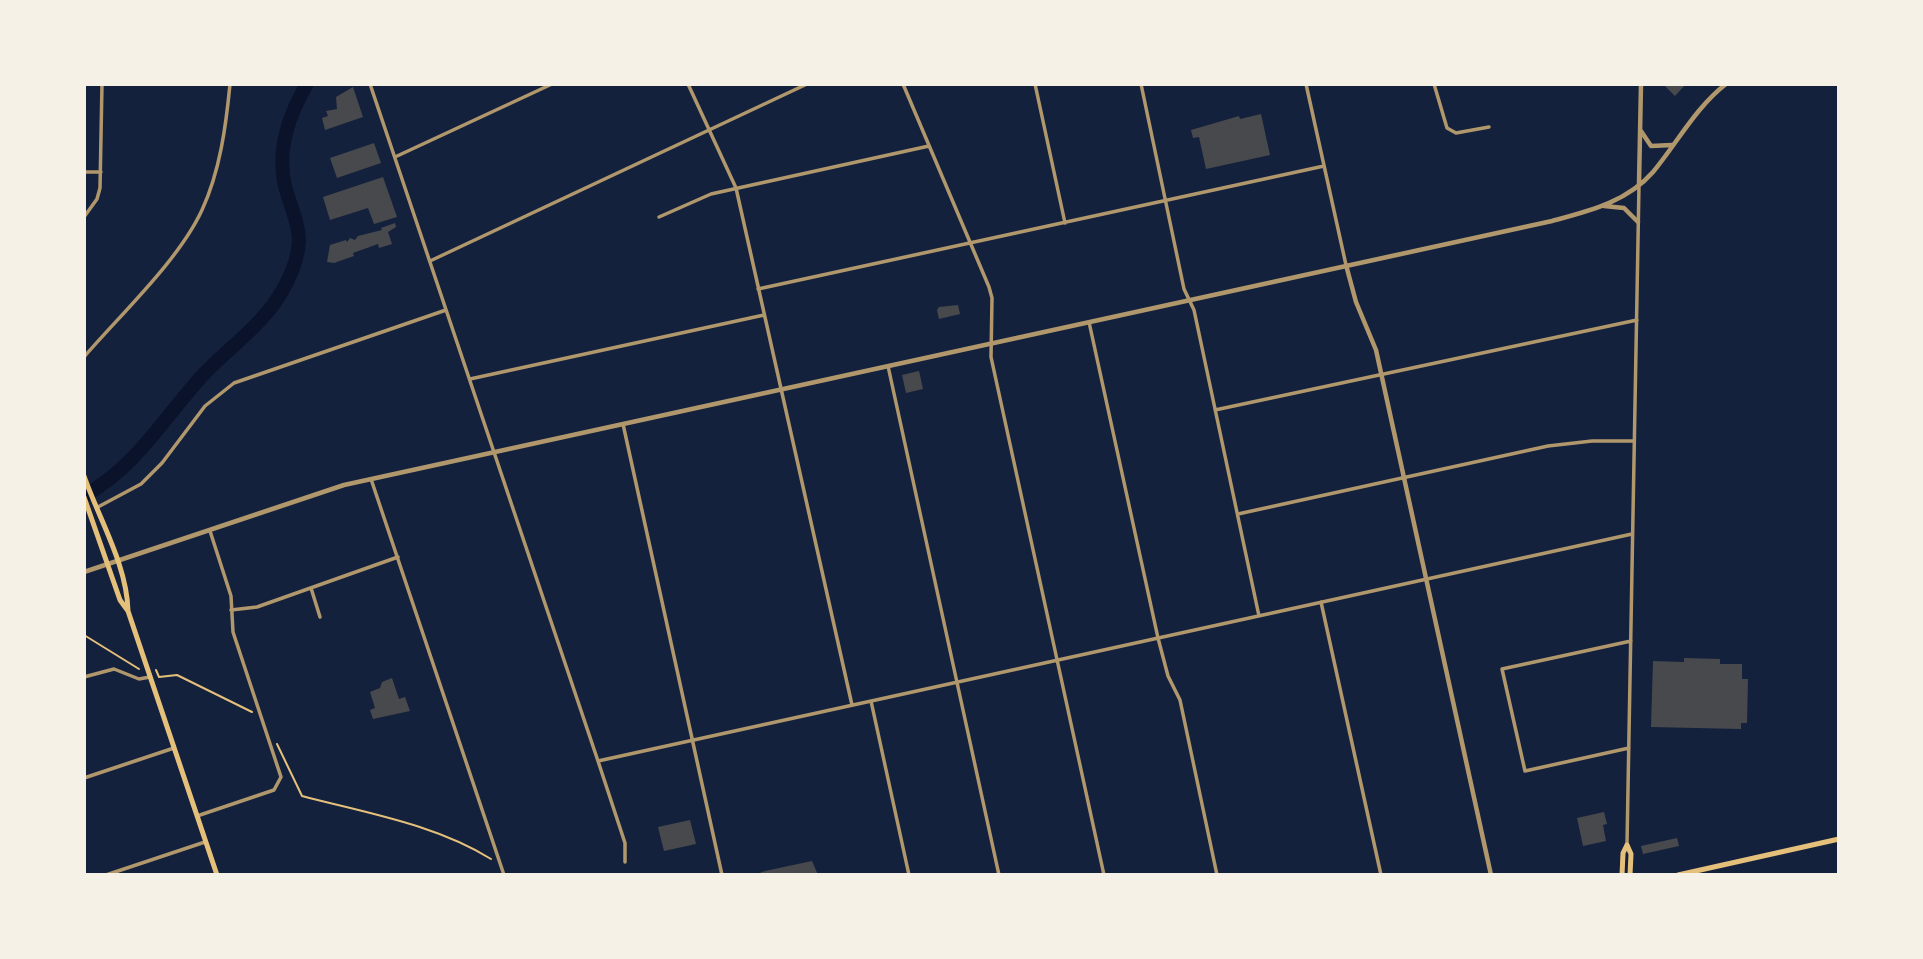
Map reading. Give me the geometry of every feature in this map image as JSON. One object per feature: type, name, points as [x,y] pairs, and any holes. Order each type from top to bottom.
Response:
[{"type":"main road","points":[[85,480],[96,499],[117,562],[128,597],[128,611]]},
{"type":"main road","points":[[84,497],[120,600],[128,611],[216,875]]},
{"type":"main road","points":[[1678,875],[1839,839]]},
{"type":"main road","points":[[1622,875],[1623,853],[1628,845]]},
{"type":"main road","points":[[1628,845],[1631,854],[1630,875]]},
{"type":"street","points":[[84,217],[97,200],[100,188],[102,84]]},
{"type":"street","points":[[84,357],[175,252],[195,223],[209,190],[226,129],[230,84]]},
{"type":"street","points":[[370,84],[625,843],[625,862]]},
{"type":"street","points":[[395,157],[552,84]]},
{"type":"street","points":[[688,84],[736,188],[852,705]]},
{"type":"street","points":[[430,261],[807,84]]},
{"type":"street","points":[[903,84],[992,294],[991,357],[1104,875]]},
{"type":"street","points":[[1035,84],[1065,223]]},
{"type":"street","points":[[1141,84],[1184,289],[1190,300],[1259,616]]},
{"type":"street","points":[[1307,84],[1346,265],[1381,372],[1491,875]]},
{"type":"street","points":[[1434,84],[1447,128],[1456,133],[1489,127]]},
{"type":"street","points":[[1628,845],[1641,84]]},
{"type":"street","points":[[84,572],[323,492],[371,479],[1552,221],[1603,206],[1639,185],[1703,106],[1726,84]]},
{"type":"street","points":[[1640,129],[1651,146],[1673,145]]},
{"type":"street","points":[[659,217],[711,194],[929,146]]},
{"type":"street","points":[[758,289],[1324,166]]},
{"type":"street","points":[[84,172],[101,172]]},
{"type":"street","points":[[1603,206],[1624,208],[1638,222]]},
{"type":"street","points":[[98,507],[141,484],[162,463],[205,406],[234,383],[446,310]]},
{"type":"street","points":[[470,379],[764,315]]},
{"type":"street","points":[[1215,410],[1381,372],[1637,320]]},
{"type":"street","points":[[1089,322],[1158,638],[1168,676],[1180,700],[1217,875]]},
{"type":"street","points":[[888,366],[999,875]]},
{"type":"street","points":[[623,424],[722,875]]},
{"type":"street","points":[[1238,514],[1548,446],[1592,441],[1634,441]]},
{"type":"street","points":[[371,479],[505,875]]},
{"type":"street","points":[[197,816],[271,792],[281,781],[280,769],[233,632],[231,596],[210,531]]},
{"type":"street","points":[[598,761],[1632,534]]},
{"type":"street","points":[[231,610],[251,609],[398,557]]},
{"type":"street","points":[[311,588],[320,617]]},
{"type":"street","points":[[1321,602],[1381,875]]},
{"type":"street","points":[[1629,748],[1525,771],[1502,669],[1631,641]]},
{"type":"street","points":[[84,677],[114,670],[139,678],[150,677]]},
{"type":"street","points":[[871,701],[909,875]]},
{"type":"street","points":[[84,778],[174,748]]},
{"type":"street","points":[[106,875],[205,842]]},
{"type":"path","points":[[84,635],[140,669]]},
{"type":"path","points":[[155,670],[159,677],[177,675],[254,712]]},
{"type":"path","points":[[276,745],[279,744],[302,796],[362,809],[457,840],[491,859]]},
{"type":"building","points":[[1663,84],[1686,84],[1675,96]]},
{"type":"building","points":[[353,87],[363,117],[325,130],[322,118],[328,116],[326,111],[337,109],[336,97]]},
{"type":"building","points":[[1261,114],[1270,155],[1206,169],[1199,137],[1193,138],[1191,130],[1239,116],[1240,119]]},
{"type":"building","points":[[374,143],[381,163],[337,178],[330,158]]},
{"type":"building","points":[[383,177],[397,217],[374,224],[368,208],[330,220],[323,197]]},
{"type":"building","points":[[395,223],[396,227],[388,232],[392,244],[379,248],[378,244],[353,253],[354,256],[334,263],[327,262],[330,245],[346,240],[347,242],[350,238],[355,240],[358,236],[382,230],[381,228]]},
{"type":"building","points":[[958,305],[960,314],[939,319],[939,307]]},
{"type":"building","points":[[919,371],[923,389],[906,393],[902,375]]},
{"type":"building","points":[[1684,658],[1720,659],[1720,664],[1742,664],[1742,679],[1748,679],[1747,723],[1741,723],[1741,729],[1651,727],[1653,661],[1684,662]]},
{"type":"building","points":[[392,678],[399,699],[405,697],[410,711],[373,719],[370,710],[375,708],[370,692]]},
{"type":"building","points":[[1604,812],[1607,824],[1603,825],[1606,841],[1583,846],[1577,818]]},
{"type":"building","points":[[690,820],[696,844],[664,851],[658,827]]},
{"type":"building","points":[[1677,838],[1679,846],[1643,854],[1641,846]]},
{"type":"building","points":[[812,861],[818,875],[754,875],[765,871]]},
{"type":"waterway","points":[[84,496],[103,484],[134,456],[202,376],[263,317],[287,282],[299,241],[297,224],[284,183],[283,151],[291,116],[307,84]]}]
